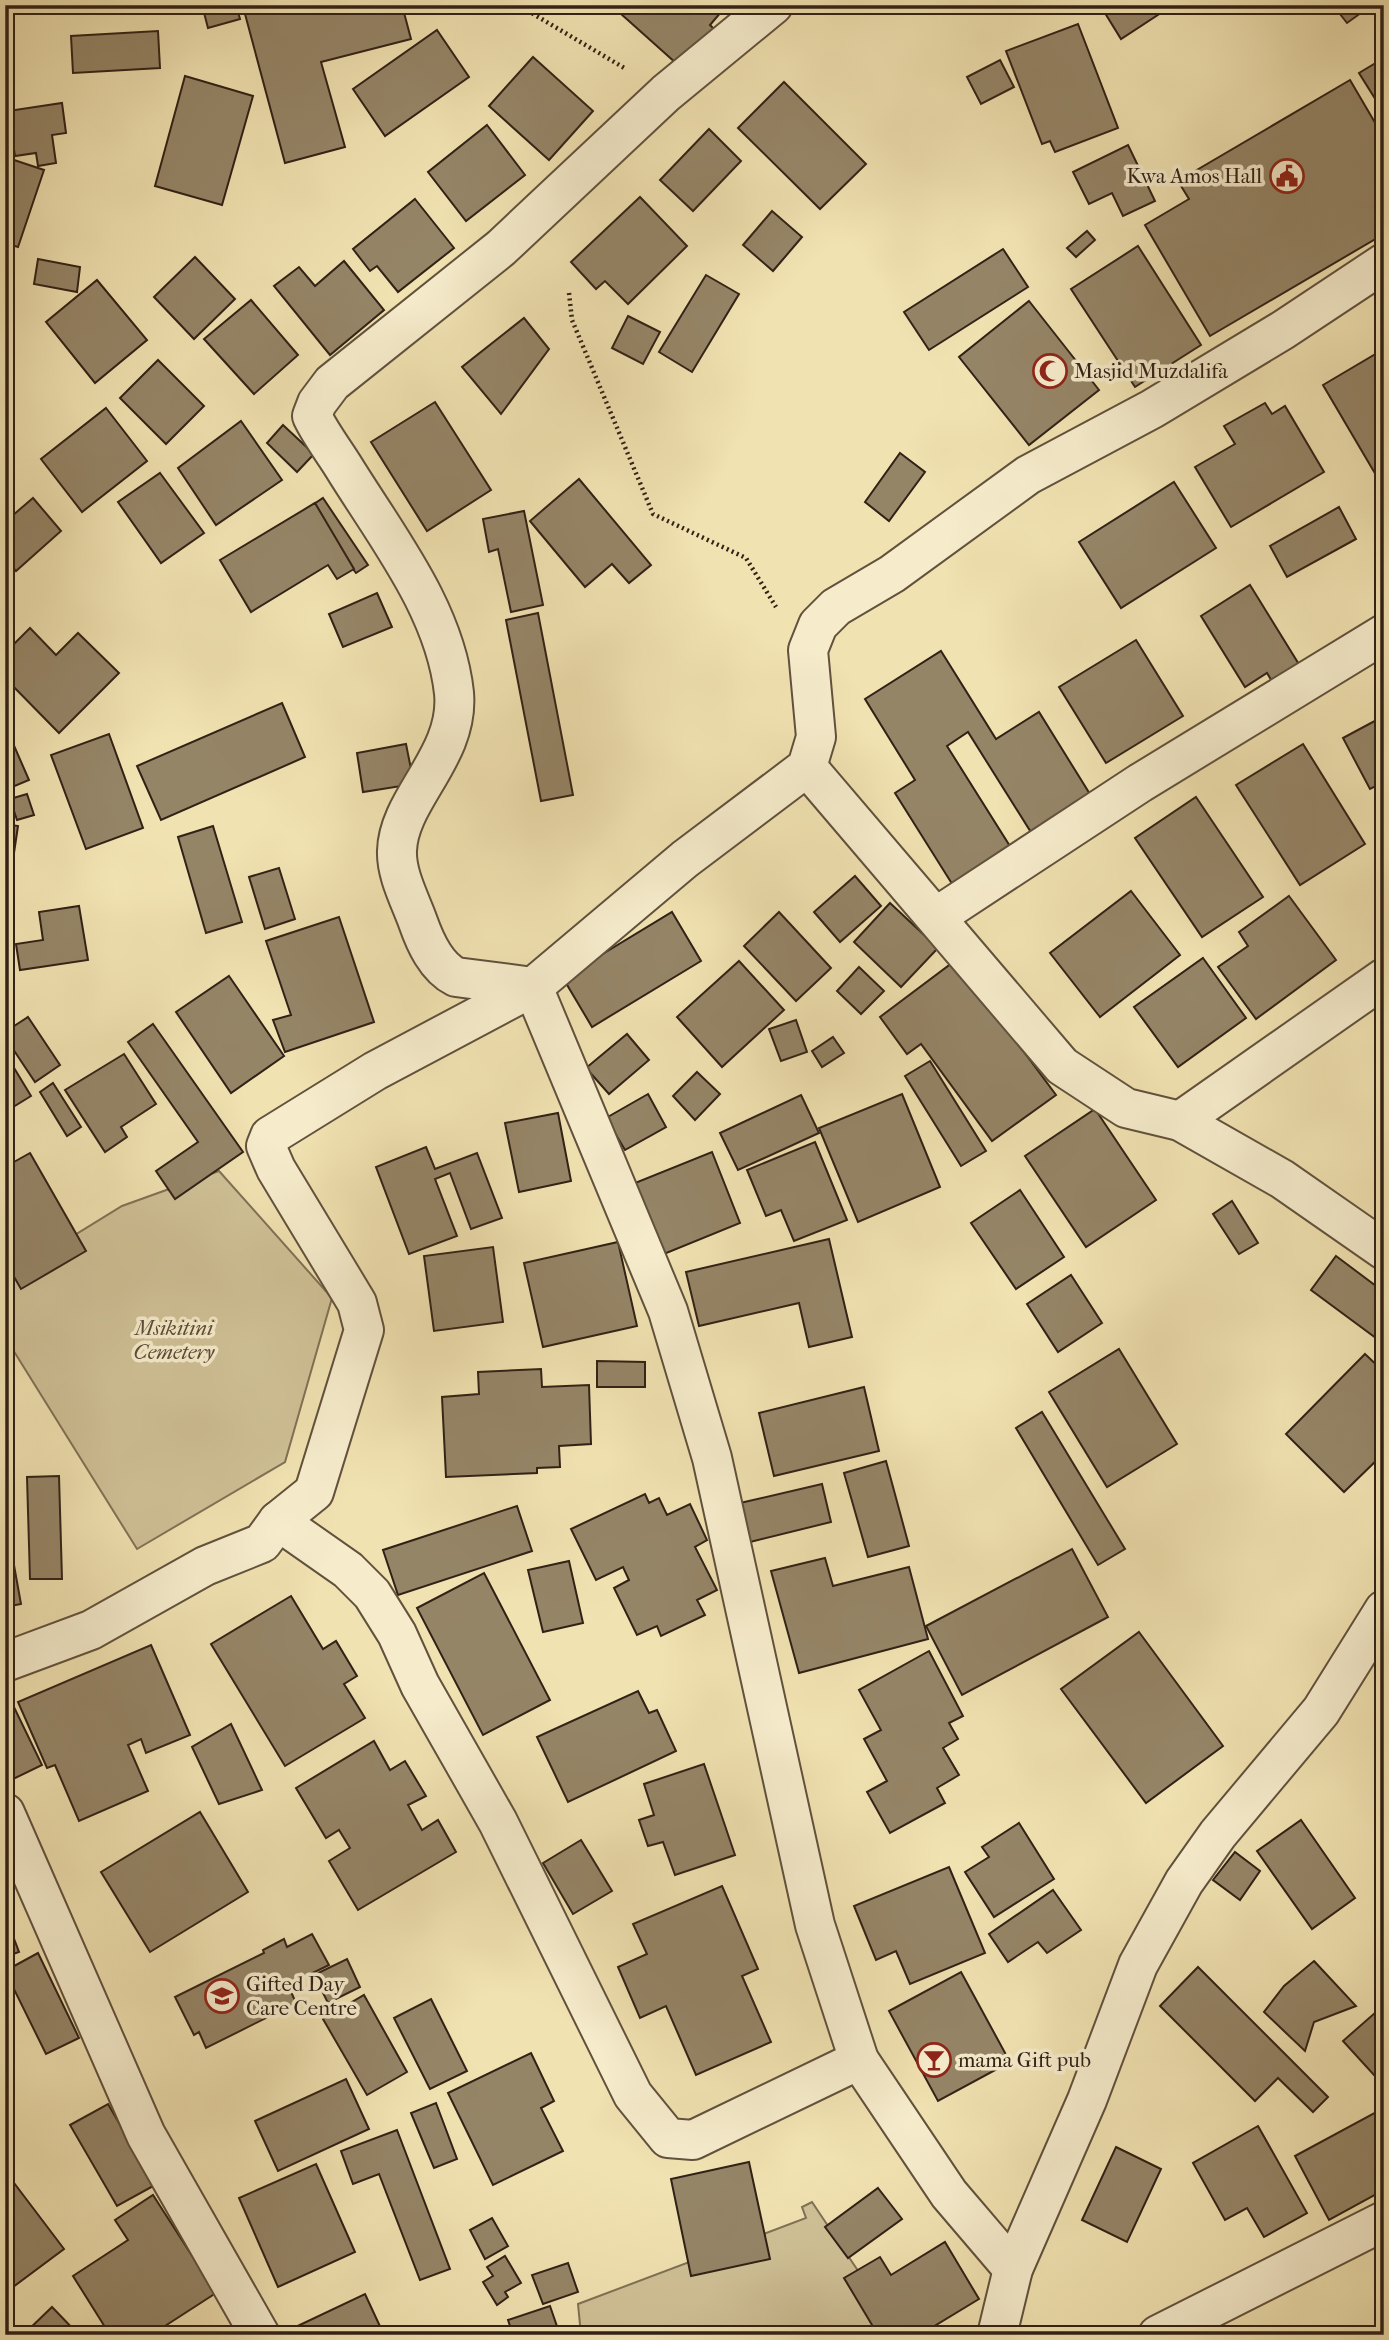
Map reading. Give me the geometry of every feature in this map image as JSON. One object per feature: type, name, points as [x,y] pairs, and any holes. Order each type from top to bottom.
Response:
[{"type":"street","points":[[533,987],[456,977],[446,972],[423,935],[404,885],[397,851],[402,828],[444,750],[452,721],[454,694],[445,650],[416,584],[313,419],[312,411],[332,383],[501,248],[666,93],[773,5]]},
{"type":"street","points":[[5,1662],[91,1630],[205,1566],[261,1543],[278,1521],[314,1492],[364,1330],[357,1303],[276,1169],[266,1141],[374,1071],[533,987],[685,859],[807,767],[816,737],[808,650],[818,625],[836,607],[892,574],[1028,475],[1164,402],[1283,330],[1384,263]]},
{"type":"street","points":[[936,917],[1139,783],[1384,634]]},
{"type":"street","points":[[807,767],[1062,1066],[1126,1108],[1180,1121],[1282,1179],[1384,1250]]},
{"type":"street","points":[[1180,1121],[1384,978]]},
{"type":"street","points":[[533,987],[668,1311],[712,1458],[815,1925],[859,2060],[949,2194],[1013,2269]]},
{"type":"street","points":[[278,1521],[348,1570],[372,1594],[397,1634],[420,1685],[498,1822],[633,2095],[668,2138],[693,2140],[859,2060]]},
{"type":"street","points":[[997,2335],[1013,2269],[1087,2100],[1138,1965],[1184,1882],[1218,1835],[1321,1711],[1384,1610]]},
{"type":"street","points":[[5,1814],[146,2135],[260,2335]]},
{"type":"street","points":[[1158,2335],[1384,2221]]},
{"type":"path","points":[[519,5],[666,93]]},
{"type":"path","points":[[569,293],[572,320],[653,514],[752,563],[764,589],[808,650]]},
{"type":"green space","name":"Msikitini Cemetery","points":[[219,1171],[332,1298],[285,1462],[137,1549],[5,1337],[5,1278],[122,1206]]},
{"type":"green space","points":[[812,2202],[901,2335],[581,2335],[578,2304],[806,2218],[802,2207]]},
{"type":"building","points":[[202,5],[236,5],[240,19],[208,28]]},
{"type":"building","points":[[279,5],[402,5],[411,39],[321,62],[345,147],[285,163],[245,14]]},
{"type":"building","points":[[611,5],[727,5],[710,25],[720,35],[686,72]]},
{"type":"building","points":[[1100,5],[1173,5],[1121,39]]},
{"type":"building","points":[[1333,5],[1372,5],[1347,23]]},
{"type":"building","points":[[1078,24],[1118,128],[1055,152],[1050,141],[1042,144],[1006,51]]},
{"type":"building","points":[[437,30],[469,77],[385,136],[353,89]]},
{"type":"building","points":[[158,31],[160,68],[73,73],[71,36]]},
{"type":"building","points":[[533,57],[593,111],[549,160],[489,106]]},
{"type":"building","points":[[1384,58],[1384,113],[1359,73]]},
{"type":"building","points":[[1000,60],[1014,87],[981,104],[967,77]]},
{"type":"building","points":[[185,76],[253,96],[222,205],[155,186]]},
{"type":"building","points":[[1350,80],[1384,138],[1384,234],[1210,336],[1145,225],[1189,199],[1178,181]]},
{"type":"building","points":[[784,82],[866,164],[820,209],[738,128]]},
{"type":"building","points":[[62,103],[66,133],[52,135],[56,163],[38,166],[36,153],[15,156],[8,111]]},
{"type":"building","points":[[487,125],[525,175],[466,221],[428,172]]},
{"type":"building","points":[[709,129],[741,161],[693,211],[660,180]]},
{"type":"building","points":[[1128,145],[1155,201],[1123,216],[1112,193],[1089,204],[1073,172]]},
{"type":"building","points":[[5,157],[44,170],[18,247],[5,243]]},
{"type":"building","points":[[640,197],[687,246],[628,304],[605,281],[596,289],[571,262]]},
{"type":"building","points":[[415,199],[454,248],[398,292],[377,266],[370,271],[353,249]]},
{"type":"building","points":[[772,211],[802,237],[773,271],[743,245]]},
{"type":"building","points":[[1087,231],[1095,240],[1076,257],[1067,248]]},
{"type":"building","points":[[1138,246],[1201,345],[1135,387],[1071,289]]},
{"type":"building","points":[[1003,249],[1028,287],[929,350],[904,312]]},
{"type":"building","points":[[195,257],[235,299],[194,339],[154,297]]},
{"type":"building","points":[[38,259],[80,267],[77,292],[34,284]]},
{"type":"building","points":[[344,261],[384,310],[330,355],[274,286],[299,267],[315,286]]},
{"type":"building","points":[[706,275],[739,294],[692,372],[659,352]]},
{"type":"building","points":[[97,280],[147,340],[95,383],[46,322]]},
{"type":"building","points":[[251,300],[298,355],[254,394],[204,339]]},
{"type":"building","points":[[1029,301],[1099,390],[1029,445],[959,357]]},
{"type":"building","points":[[628,316],[660,332],[643,364],[612,348]]},
{"type":"building","points":[[524,318],[549,349],[501,414],[462,367]]},
{"type":"building","points":[[1384,349],[1384,487],[1383,487],[1323,385]]},
{"type":"building","points":[[158,360],[204,406],[166,444],[120,398]]},
{"type":"building","points":[[435,402],[491,490],[427,531],[371,442]]},
{"type":"building","points":[[1265,403],[1272,414],[1285,406],[1324,472],[1231,527],[1195,467],[1235,444],[1224,426]]},
{"type":"building","points":[[106,408],[147,461],[82,512],[41,459]]},
{"type":"building","points":[[241,421],[282,480],[216,525],[178,468]]},
{"type":"building","points":[[283,425],[314,454],[297,472],[267,443]]},
{"type":"building","points":[[900,453],[925,472],[889,521],[865,502]]},
{"type":"building","points":[[160,473],[204,533],[161,563],[118,502]]},
{"type":"building","points":[[579,479],[651,565],[629,583],[612,564],[585,587],[530,521]]},
{"type":"building","points":[[1174,482],[1216,548],[1121,608],[1079,542]]},
{"type":"building","points":[[33,498],[61,531],[16,571],[5,559],[5,522]]},
{"type":"building","points":[[323,498],[368,565],[356,573],[349,564],[347,566],[308,508]]},
{"type":"building","points":[[315,503],[354,569],[337,579],[328,565],[251,612],[220,560]]},
{"type":"building","points":[[1339,507],[1356,539],[1287,577],[1270,546]]},
{"type":"building","points":[[524,511],[543,605],[511,612],[498,549],[489,552],[483,519]]},
{"type":"building","points":[[1250,585],[1300,666],[1273,683],[1267,673],[1245,687],[1201,616]]},
{"type":"building","points":[[377,593],[392,627],[343,647],[329,614]]},
{"type":"building","points":[[538,613],[573,795],[541,801],[506,620]]},
{"type":"building","points":[[30,628],[56,655],[78,633],[119,673],[59,733],[5,678],[5,653]]},
{"type":"building","points":[[1136,640],[1183,716],[1106,763],[1059,687]]},
{"type":"building","points":[[941,651],[996,739],[1039,712],[1093,799],[1034,837],[968,732],[947,746],[1013,851],[954,887],[895,793],[915,780],[865,699]]},
{"type":"building","points":[[282,703],[305,757],[161,820],[137,766]]},
{"type":"building","points":[[1384,716],[1384,782],[1370,789],[1343,738]]},
{"type":"building","points":[[5,725],[29,780],[5,790]]},
{"type":"building","points":[[109,734],[143,828],[86,849],[51,755]]},
{"type":"building","points":[[406,744],[414,784],[363,792],[357,753]]},
{"type":"building","points":[[1303,744],[1365,844],[1300,885],[1236,785]]},
{"type":"building","points":[[27,794],[34,815],[17,820],[10,799]]},
{"type":"building","points":[[1196,797],[1263,897],[1202,937],[1135,838]]},
{"type":"building","points":[[5,824],[18,826],[7,900],[5,900]]},
{"type":"building","points":[[213,826],[242,922],[206,933],[178,837]]},
{"type":"building","points":[[279,868],[295,919],[265,929],[249,877]]},
{"type":"building","points":[[855,876],[881,906],[840,942],[814,912]]},
{"type":"building","points":[[1131,891],[1180,955],[1100,1017],[1050,953]]},
{"type":"building","points":[[1289,896],[1336,960],[1256,1019],[1218,967],[1248,946],[1239,932]]},
{"type":"building","points":[[890,903],[938,948],[901,987],[854,942]]},
{"type":"building","points":[[79,906],[88,960],[20,970],[16,944],[43,940],[39,912]]},
{"type":"building","points":[[672,912],[701,961],[592,1027],[563,978]]},
{"type":"building","points":[[779,912],[831,968],[796,1001],[744,946]]},
{"type":"building","points":[[339,917],[374,1022],[285,1052],[273,1020],[291,1015],[266,941]]},
{"type":"building","points":[[1203,958],[1246,1018],[1178,1067],[1134,1007]]},
{"type":"building","points":[[956,960],[1056,1095],[992,1141],[921,1044],[907,1054],[880,1017]]},
{"type":"building","points":[[739,961],[784,1010],[722,1067],[677,1017]]},
{"type":"building","points":[[859,967],[884,991],[861,1014],[837,991]]},
{"type":"building","points":[[229,976],[284,1056],[231,1093],[176,1012]]},
{"type":"building","points":[[28,1017],[60,1065],[35,1082],[5,1037],[5,1032]]},
{"type":"building","points":[[796,1020],[807,1052],[781,1061],[769,1029]]},
{"type":"building","points":[[153,1024],[243,1152],[175,1199],[156,1171],[198,1142],[128,1042]]},
{"type":"building","points":[[627,1034],[649,1060],[609,1094],[586,1068]]},
{"type":"building","points":[[833,1037],[844,1053],[822,1067],[812,1051]]},
{"type":"building","points":[[5,1053],[31,1096],[5,1112]]},
{"type":"building","points":[[124,1054],[156,1104],[121,1127],[127,1137],[105,1152],[65,1090]]},
{"type":"building","points":[[930,1061],[986,1151],[961,1166],[905,1076]]},
{"type":"building","points":[[697,1072],[720,1094],[695,1120],[673,1096]]},
{"type":"building","points":[[53,1083],[81,1127],[67,1136],[40,1092]]},
{"type":"building","points":[[648,1094],[666,1127],[625,1150],[606,1118]]},
{"type":"building","points":[[902,1094],[940,1187],[858,1222],[819,1128]]},
{"type":"building","points":[[801,1095],[819,1133],[738,1170],[720,1133]]},
{"type":"building","points":[[1095,1109],[1156,1200],[1086,1247],[1025,1156]]},
{"type":"building","points":[[558,1113],[571,1181],[519,1192],[505,1123]]},
{"type":"building","points":[[815,1142],[847,1220],[794,1241],[781,1210],[766,1216],[747,1170]]},
{"type":"building","points":[[426,1147],[435,1169],[477,1153],[502,1218],[471,1229],[450,1173],[435,1179],[457,1236],[409,1254],[376,1167]]},
{"type":"building","points":[[712,1152],[740,1223],[664,1254],[635,1183]]},
{"type":"building","points":[[30,1153],[86,1251],[21,1289],[5,1261],[5,1167]]},
{"type":"building","points":[[1020,1190],[1064,1257],[1016,1289],[971,1223]]},
{"type":"building","points":[[1232,1201],[1258,1243],[1239,1254],[1213,1214]]},
{"type":"building","points":[[829,1239],[852,1337],[809,1347],[799,1303],[699,1326],[686,1272]]},
{"type":"building","points":[[618,1242],[637,1326],[543,1347],[524,1263]]},
{"type":"building","points":[[493,1247],[503,1322],[434,1331],[424,1256]]},
{"type":"building","points":[[1336,1256],[1384,1292],[1384,1344],[1311,1290]]},
{"type":"building","points":[[1071,1275],[1102,1323],[1058,1352],[1027,1304]]},
{"type":"building","points":[[1119,1349],[1177,1444],[1107,1487],[1049,1392]]},
{"type":"building","points":[[1365,1354],[1384,1372],[1384,1453],[1344,1492],[1286,1434]]},
{"type":"building","points":[[597,1361],[645,1362],[645,1387],[597,1387]]},
{"type":"building","points":[[541,1369],[542,1387],[589,1385],[591,1444],[559,1446],[560,1467],[537,1468],[537,1473],[446,1477],[442,1397],[479,1394],[478,1372]]},
{"type":"building","points":[[864,1387],[879,1451],[774,1476],[759,1413]]},
{"type":"building","points":[[1042,1412],[1125,1549],[1098,1565],[1016,1428]]},
{"type":"building","points":[[886,1461],[909,1546],[868,1557],[844,1473]]},
{"type":"building","points":[[59,1476],[62,1579],[30,1579],[27,1477]]},
{"type":"building","points":[[822,1484],[831,1522],[750,1542],[740,1503]]},
{"type":"building","points":[[645,1494],[649,1503],[659,1498],[667,1515],[690,1504],[707,1540],[695,1547],[717,1590],[697,1600],[705,1615],[661,1636],[657,1626],[637,1635],[614,1588],[629,1580],[623,1567],[596,1580],[571,1529]]},
{"type":"building","points":[[517,1506],[532,1551],[398,1595],[383,1550]]},
{"type":"building","points":[[5,1532],[8,1532],[21,1604],[5,1607]]},
{"type":"building","points":[[1072,1549],[1108,1617],[962,1695],[926,1626]]},
{"type":"building","points":[[825,1558],[833,1586],[909,1567],[928,1639],[799,1673],[771,1571]]},
{"type":"building","points":[[569,1561],[583,1623],[543,1632],[528,1570]]},
{"type":"building","points":[[484,1573],[550,1700],[483,1735],[417,1608]]},
{"type":"building","points":[[291,1596],[323,1649],[336,1641],[357,1676],[344,1684],[365,1718],[285,1766],[211,1644]]},
{"type":"building","points":[[1139,1632],[1223,1746],[1146,1803],[1061,1689]]},
{"type":"building","points":[[151,1645],[190,1735],[146,1753],[141,1739],[128,1745],[148,1791],[79,1821],[55,1765],[47,1768],[18,1702]]},
{"type":"building","points":[[929,1651],[963,1716],[949,1723],[958,1739],[943,1748],[959,1775],[937,1788],[945,1803],[890,1833],[867,1792],[887,1781],[864,1739],[881,1730],[859,1690]]},
{"type":"building","points":[[638,1691],[649,1713],[657,1710],[676,1751],[568,1802],[537,1737]]},
{"type":"building","points":[[11,1701],[42,1765],[9,1781],[5,1774],[5,1704]]},
{"type":"building","points":[[231,1724],[262,1790],[219,1804],[192,1747]]},
{"type":"building","points":[[374,1741],[390,1770],[405,1761],[426,1796],[408,1805],[422,1830],[438,1820],[456,1852],[358,1910],[329,1861],[350,1848],[339,1830],[326,1838],[296,1788]]},
{"type":"building","points":[[704,1764],[735,1855],[675,1875],[663,1842],[648,1846],[639,1820],[654,1815],[644,1784]]},
{"type":"building","points":[[200,1812],[248,1892],[150,1952],[101,1872]]},
{"type":"building","points":[[1301,1820],[1355,1898],[1312,1929],[1257,1851]]},
{"type":"building","points":[[1019,1823],[1054,1879],[994,1917],[965,1872],[989,1857],[982,1847]]},
{"type":"building","points":[[581,1840],[612,1891],[573,1914],[543,1863]]},
{"type":"building","points":[[1235,1852],[1260,1871],[1240,1900],[1213,1880]]},
{"type":"building","points":[[949,1867],[985,1953],[910,1984],[896,1951],[876,1960],[854,1906]]},
{"type":"building","points":[[722,1886],[758,1969],[742,1976],[771,2042],[696,2075],[666,2006],[640,2018],[618,1967],[647,1954],[633,1924]]},
{"type":"building","points":[[1053,1890],[1081,1930],[1047,1953],[1038,1942],[1008,1962],[989,1934]]},
{"type":"building","points":[[5,1915],[19,1952],[5,1957]]},
{"type":"building","points":[[312,1934],[329,1965],[288,1985],[296,2003],[206,2048],[199,2032],[194,2035],[175,1997],[264,1953],[263,1950],[284,1939],[287,1947]]},
{"type":"building","points":[[38,1953],[79,2038],[46,2054],[5,1971]]},
{"type":"building","points":[[347,1959],[360,1987],[328,2003],[314,1975]]},
{"type":"building","points":[[1314,1961],[1356,2006],[1314,2022],[1305,2051],[1264,2012],[1284,1986]]},
{"type":"building","points":[[1198,1967],[1328,2097],[1313,2112],[1278,2078],[1255,2101],[1160,2006]]},
{"type":"building","points":[[961,1972],[1010,2062],[938,2101],[889,2011]]},
{"type":"building","points":[[364,1995],[407,2072],[367,2095],[323,2019]]},
{"type":"building","points":[[431,1999],[467,2071],[430,2089],[394,2018]]},
{"type":"building","points":[[1376,2012],[1384,2020],[1384,2086],[1343,2041]]},
{"type":"building","points":[[531,2053],[554,2101],[541,2108],[563,2151],[493,2185],[448,2093]]},
{"type":"building","points":[[346,2079],[369,2129],[278,2171],[255,2121]]},
{"type":"building","points":[[436,2103],[457,2159],[434,2168],[411,2113]]},
{"type":"building","points":[[108,2104],[155,2185],[117,2206],[70,2125]]},
{"type":"building","points":[[1380,2110],[1384,2116],[1384,2190],[1329,2220],[1295,2156]]},
{"type":"building","points":[[1258,2126],[1307,2213],[1264,2237],[1247,2208],[1225,2220],[1193,2163]]},
{"type":"building","points":[[397,2130],[450,2269],[420,2280],[379,2174],[353,2184],[341,2151]]},
{"type":"building","points":[[1116,2147],[1161,2169],[1127,2242],[1082,2220]]},
{"type":"building","points":[[749,2162],[770,2259],[691,2276],[671,2179]]},
{"type":"building","points":[[316,2164],[355,2252],[278,2287],[239,2198]]},
{"type":"building","points":[[5,2171],[64,2249],[5,2293]]},
{"type":"building","points":[[878,2188],[902,2219],[848,2258],[825,2227]]},
{"type":"building","points":[[153,2195],[216,2293],[151,2335],[110,2335],[73,2276],[128,2240],[115,2220]]},
{"type":"building","points":[[492,2218],[508,2246],[485,2259],[470,2230]]},
{"type":"building","points":[[945,2242],[979,2299],[933,2327],[937,2335],[878,2335],[844,2278],[880,2257],[891,2275]]},
{"type":"building","points":[[505,2256],[521,2283],[505,2292],[508,2297],[497,2305],[483,2282],[493,2276],[487,2267]]},
{"type":"building","points":[[568,2263],[578,2292],[543,2304],[532,2275]]},
{"type":"building","points":[[365,2294],[384,2335],[289,2335],[287,2331]]},
{"type":"building","points":[[550,2306],[560,2335],[513,2335],[508,2320]]},
{"type":"building","points":[[52,2307],[79,2335],[23,2335]]},
{"type":"place","name":"Kwa Amos Hall","points":[[1287,176]]},
{"type":"place","name":"Masjid Muzdalifa","points":[[1050,371]]},
{"type":"place","name":"Gifted Day Care Centre","points":[[222,1996]]},
{"type":"place","name":"mama Gift pub","points":[[934,2060]]}]
